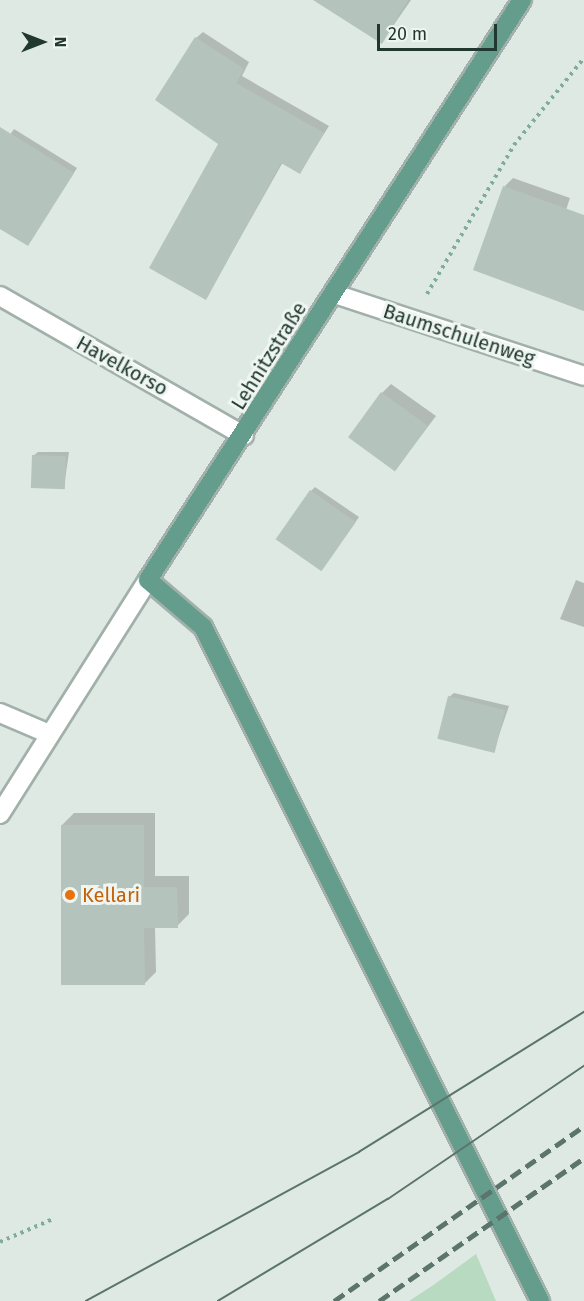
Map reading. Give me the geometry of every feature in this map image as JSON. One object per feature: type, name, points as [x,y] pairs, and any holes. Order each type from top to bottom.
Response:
[{"type":"main road","name":"Lehnitzstraße","points":[[148,580],[244,436],[520,1]]},
{"type":"main road","points":[[148,580],[203,627],[540,1301]]},
{"type":"street","name":"Baumschulenweg","points":[[335,294],[584,376]]},
{"type":"street","name":"Havelkorso","points":[[0,296],[244,436]]},
{"type":"street","name":"Lehnitzstraße","points":[[0,814],[47,732],[148,580]]},
{"type":"street","points":[[0,713],[47,732]]},
{"type":"path","points":[[412,319],[514,145],[584,58]]},
{"type":"path","points":[[0,1242],[53,1219]]},
{"type":"green space","points":[[476,1254],[496,1301],[409,1301],[432,1286]]},
{"type":"building","points":[[313,0],[408,0],[382,44]]},
{"type":"building","points":[[195,37],[244,69],[236,83],[324,133],[300,174],[281,163],[206,300],[149,268],[218,144],[155,100]]},
{"type":"building","points":[[0,127],[74,173],[28,246],[0,229]]},
{"type":"building","points":[[503,186],[584,215],[584,311],[473,270]]},
{"type":"building","points":[[381,392],[428,426],[395,471],[348,437]]},
{"type":"building","points":[[32,455],[66,456],[65,489],[31,488]]},
{"type":"building","points":[[310,490],[356,522],[321,571],[276,539]]},
{"type":"building","points":[[448,696],[505,710],[495,753],[437,739]]},
{"type":"building","points":[[61,825],[144,825],[144,887],[177,887],[178,928],[144,928],[145,985],[61,985]]},
{"type":"tram line","points":[[86,1301],[359,1152],[584,1012]]},
{"type":"tram line","points":[[218,1301],[388,1199],[584,1066]]},
{"type":"railway","points":[[334,1301],[584,1126]]},
{"type":"railway","points":[[379,1301],[584,1158]]},
{"type":"place","name":"Kellari","points":[[70,895]]}]
